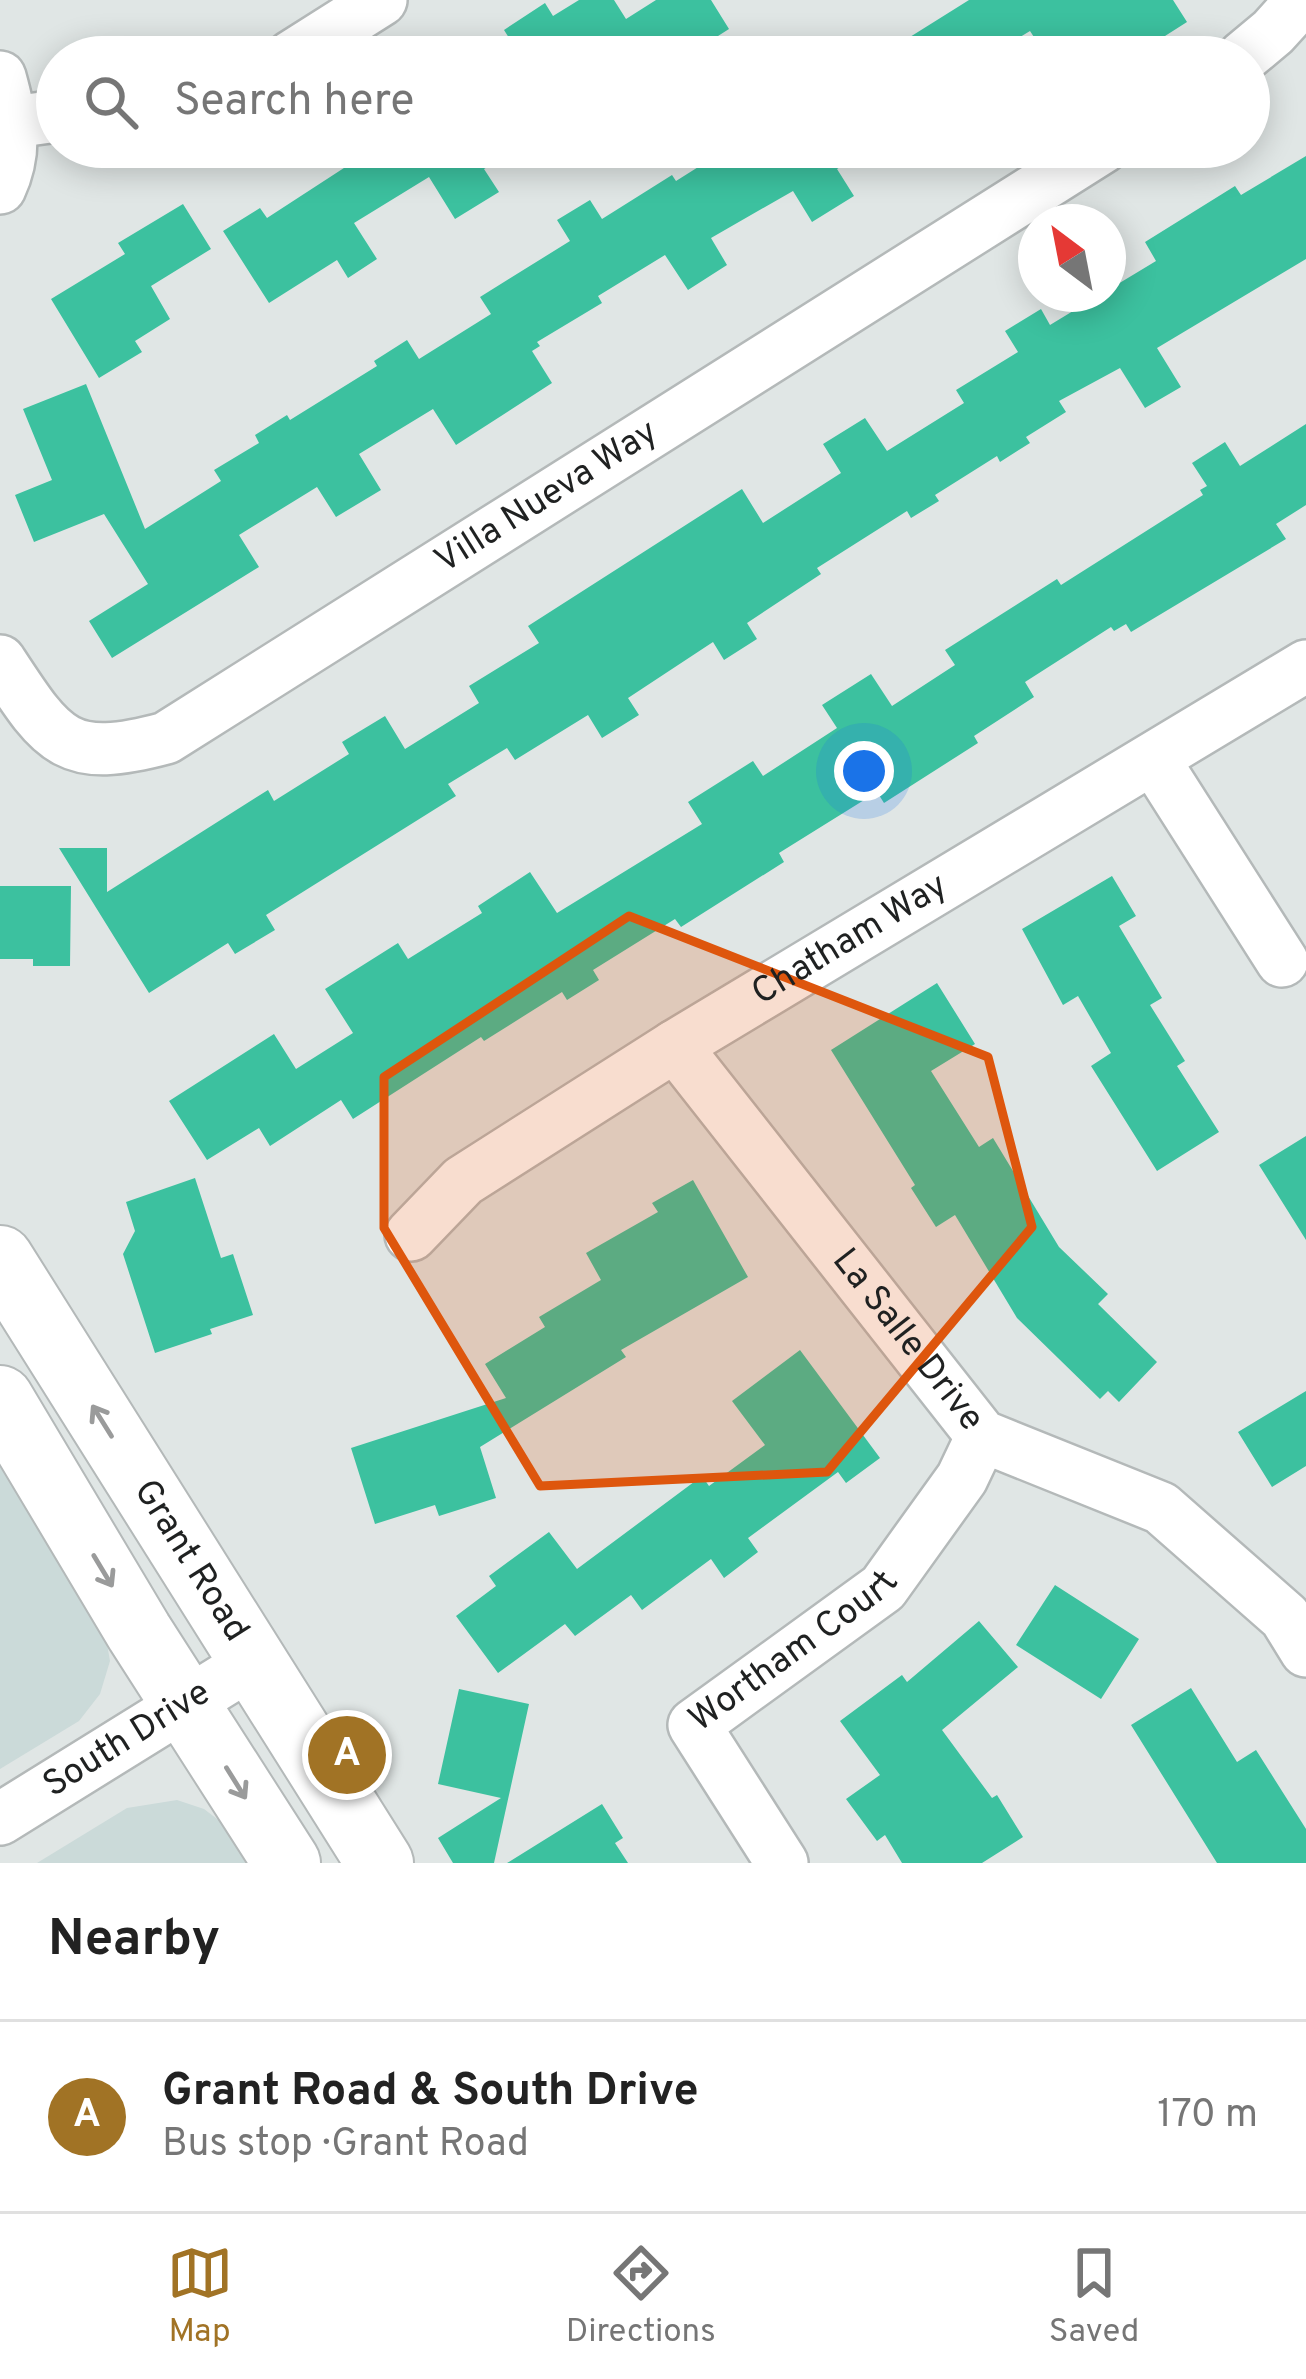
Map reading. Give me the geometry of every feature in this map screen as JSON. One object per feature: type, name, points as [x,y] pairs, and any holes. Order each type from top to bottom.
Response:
[{"type":"main road","name":"Grant Road","points":[[0,1258],[380,1863]]},
{"type":"main road","points":[[0,1399],[286,1863]]},
{"type":"street","points":[[324,36],[380,0]]},
{"type":"street","points":[[1268,36],[1302,0]]},
{"type":"street","points":[[0,188],[10,168],[23,105]]},
{"type":"street","name":"Villa Nueva Way","points":[[0,662],[38,720],[68,744],[118,751],[166,738],[1070,168]]},
{"type":"street","name":"Chatham Way","points":[[411,1235],[463,1181],[675,1046],[1306,666]]},
{"type":"street","points":[[1154,760],[1282,961]]},
{"type":"street","name":"La Salle Drive","points":[[675,1046],[982,1436],[1161,1508],[1299,1624]]},
{"type":"street","name":"Wortham Court","points":[[782,1863],[694,1725],[883,1588],[962,1478],[982,1436]]},
{"type":"street","name":"South Drive","points":[[0,1819],[253,1662]]},
{"type":"highlighted area","points":[[629,916],[988,1057],[1032,1227],[827,1472],[540,1486],[384,1228],[384,1077]]},
{"type":"shaded area","points":[[0,1465],[98,1621],[110,1661],[100,1694],[79,1721],[0,1769]]},
{"type":"shaded area","points":[[177,1800],[204,1809],[229,1828],[250,1863],[37,1863],[127,1808]]},
{"type":"building","points":[[579,0],[614,0],[626,19],[656,0],[711,0],[729,29],[718,36],[508,36],[504,30],[545,3],[553,16]]},
{"type":"building","points":[[969,0],[1173,0],[1187,22],[1165,36],[1033,36],[1030,31],[1022,36],[912,36]]},
{"type":"building","points":[[1306,156],[1306,259],[1157,348],[1181,387],[1145,408],[1120,368],[1059,401],[1066,412],[1026,437],[1030,443],[1000,462],[997,456],[935,495],[939,501],[911,518],[907,511],[817,568],[821,574],[747,623],[757,639],[724,660],[713,642],[628,698],[639,715],[602,738],[588,715],[515,760],[507,748],[448,784],[456,796],[266,915],[275,930],[235,954],[228,943],[149,993],[59,848],[107,848],[107,892],[268,790],[274,801],[349,754],[342,742],[385,716],[405,749],[479,703],[469,686],[539,643],[528,626],[742,489],[763,523],[841,473],[823,444],[865,418],[887,451],[964,403],[956,390],[1018,352],[1005,331],[1036,312],[1043,312],[1050,325],[1071,312],[1126,312],[1126,279],[1156,261],[1145,242],[1235,186],[1241,195]]},
{"type":"building","points":[[344,168],[486,168],[499,192],[455,219],[429,177],[354,223],[377,259],[348,278],[337,260],[269,303],[223,231],[260,208],[267,218]]},
{"type":"building","points":[[697,168],[839,168],[854,196],[812,222],[793,191],[711,238],[727,265],[688,290],[665,255],[598,296],[602,303],[537,342],[540,346],[532,351],[552,383],[456,445],[433,409],[359,454],[381,490],[336,517],[317,487],[239,535],[259,567],[112,658],[89,621],[148,584],[104,514],[34,542],[15,495],[52,480],[23,409],[86,384],[145,529],[221,481],[214,470],[259,443],[255,435],[287,415],[290,420],[377,366],[374,361],[407,340],[419,359],[491,314],[480,297],[570,241],[557,220],[590,200],[602,219],[672,175],[676,181]]},
{"type":"building","points":[[183,204],[211,249],[151,286],[170,319],[135,341],[142,352],[99,378],[51,299],[125,254],[118,243]]},
{"type":"building","points":[[1306,424],[1306,505],[1276,524],[1286,539],[1131,632],[1126,624],[1114,631],[1111,627],[1025,682],[1034,697],[974,736],[978,743],[884,803],[877,792],[779,853],[784,862],[681,927],[675,919],[593,970],[599,980],[567,1000],[562,992],[484,1041],[481,1037],[353,1119],[341,1100],[270,1146],[259,1128],[207,1160],[169,1101],[274,1034],[296,1069],[353,1033],[325,989],[398,943],[408,959],[482,913],[478,906],[530,872],[557,913],[702,824],[688,802],[753,761],[763,776],[837,728],[822,705],[871,674],[892,706],[955,665],[945,650],[1057,579],[1061,585],[1203,495],[1200,490],[1207,486],[1192,463],[1225,442],[1240,466]]},
{"type":"building","points":[[1112,876],[1136,916],[1119,926],[1162,998],[1150,1005],[1185,1061],[1177,1066],[1219,1132],[1157,1171],[1091,1066],[1111,1053],[1078,996],[1063,1005],[1022,929]]},
{"type":"building","points":[[0,886],[71,886],[70,966],[33,966],[33,959],[0,959]]},
{"type":"building","points":[[937,983],[975,1044],[931,1071],[979,1147],[993,1138],[1059,1247],[1108,1294],[1098,1304],[1157,1362],[1119,1402],[1108,1391],[1100,1399],[1017,1318],[955,1215],[936,1227],[831,1050]]},
{"type":"building","points":[[1306,1136],[1306,1240],[1259,1165]]},
{"type":"building","points":[[195,1178],[221,1258],[233,1254],[253,1315],[155,1353],[123,1254],[135,1231],[126,1202]]},
{"type":"building","points":[[693,1180],[748,1277],[621,1350],[626,1357],[480,1447],[496,1498],[439,1516],[435,1505],[375,1524],[351,1448],[506,1398],[485,1364],[545,1327],[539,1317],[601,1280],[586,1253],[658,1212],[652,1203]]},
{"type":"building","points":[[800,1350],[880,1458],[846,1483],[838,1472],[748,1538],[758,1552],[724,1578],[711,1559],[642,1610],[631,1595],[575,1636],[565,1624],[498,1673],[456,1616],[496,1586],[489,1576],[549,1532],[577,1569],[702,1476],[709,1486],[765,1445],[732,1401]]},
{"type":"building","points":[[1306,1391],[1306,1466],[1272,1487],[1238,1432]]},
{"type":"building","points":[[1055,1585],[1139,1639],[1101,1699],[1016,1645]]},
{"type":"building","points":[[979,1621],[1018,1667],[942,1730],[992,1798],[997,1795],[1023,1837],[982,1863],[902,1863],[885,1835],[877,1841],[846,1799],[880,1775],[840,1721],[902,1675],[907,1682]]},
{"type":"building","points":[[1191,1688],[1237,1762],[1256,1750],[1306,1829],[1306,1863],[1217,1863],[1131,1725]]},
{"type":"building","points":[[459,1689],[529,1704],[494,1863],[453,1863],[438,1838],[501,1798],[438,1784]]},
{"type":"building","points":[[602,1804],[623,1838],[615,1843],[628,1863],[507,1863]]},
{"type":"place","name":"Grant Road & South Drive","points":[[347,1755]]}]
